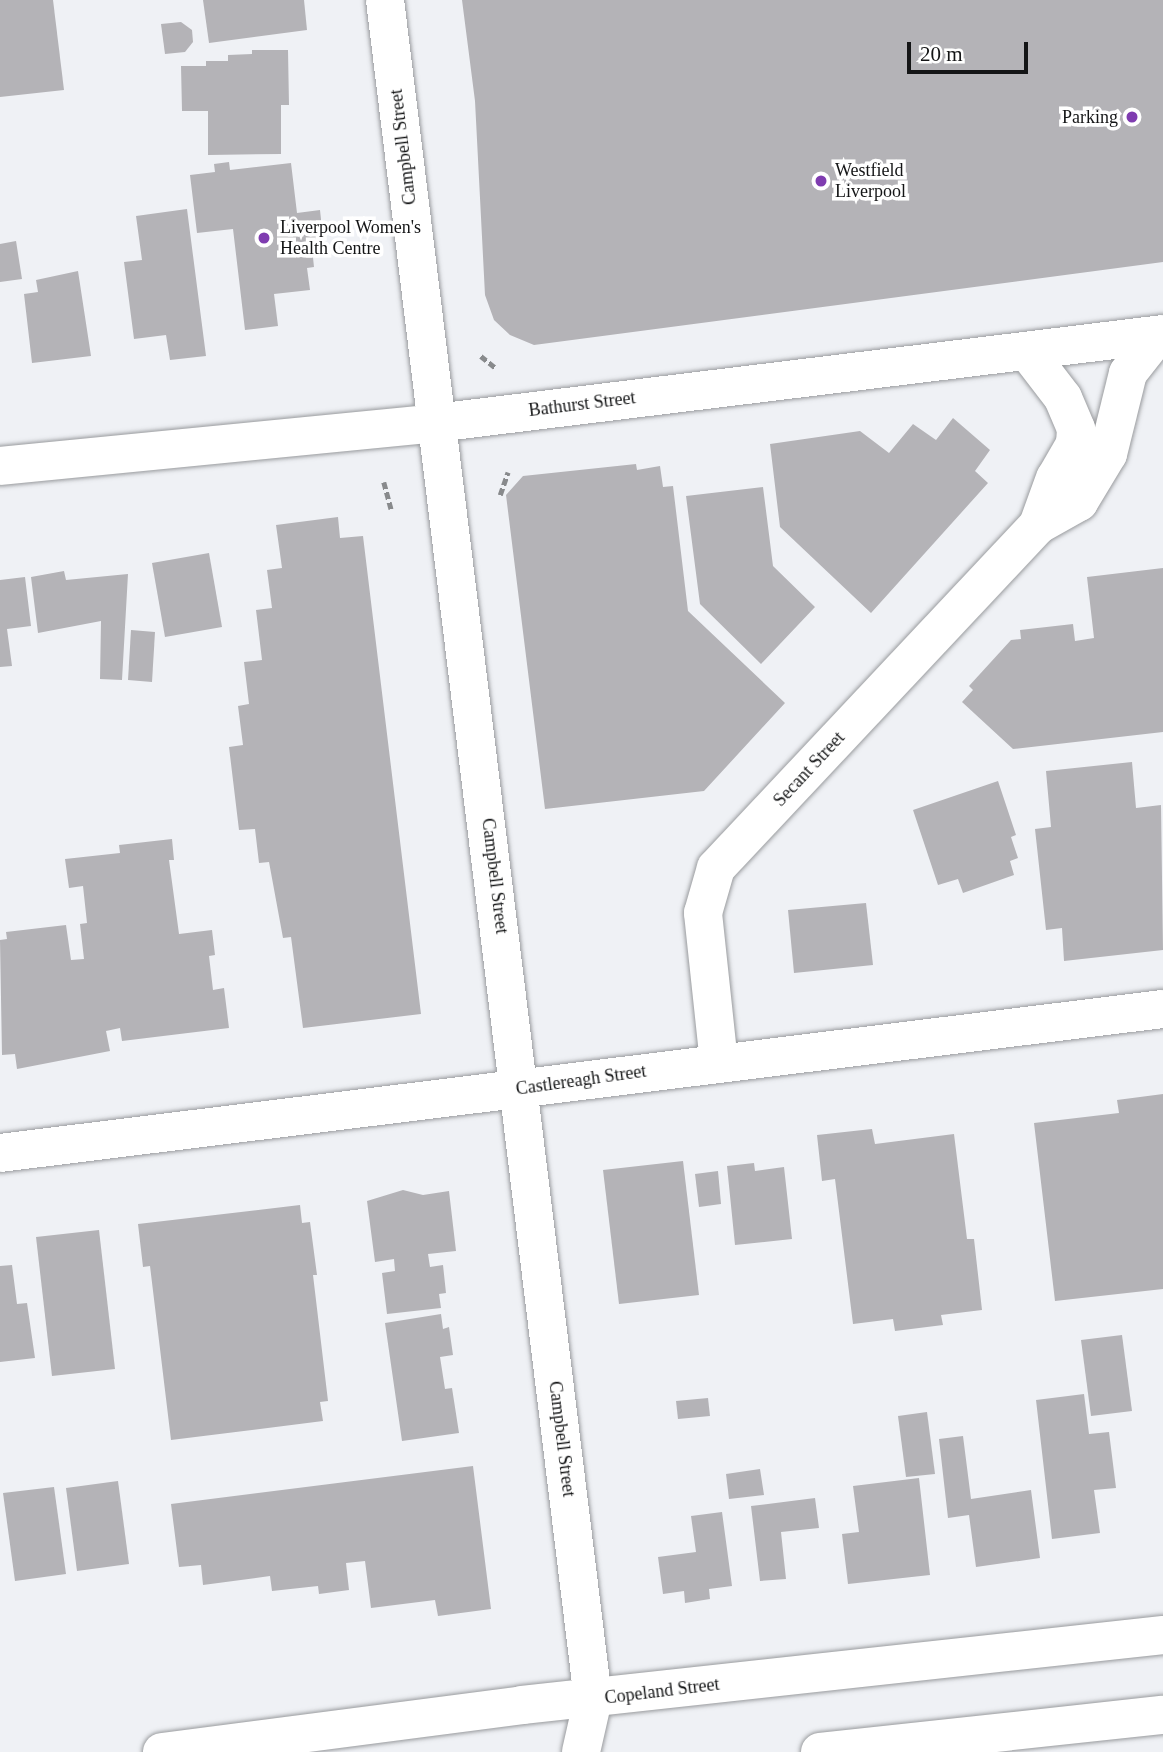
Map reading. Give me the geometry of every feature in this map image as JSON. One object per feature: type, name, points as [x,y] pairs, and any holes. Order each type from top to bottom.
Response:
[{"type":"main road","name":"Campbell Street","points":[[385,0],[593,1699],[581,1752]]},
{"type":"main road","name":"Bathurst Street","points":[[0,466],[436,423],[1161,335]]},
{"type":"main road","name":"Secant Street","points":[[719,1063],[703,913],[716,868],[1038,525],[1079,502],[1094,484],[1108,454],[1128,373],[1161,335]]},
{"type":"main road","name":"Secant Street","points":[[1027,351],[1063,398],[1076,429],[1075,444],[1055,478],[1038,525]]},
{"type":"main road","name":"Castlereagh Street","points":[[0,1153],[1163,1009]]},
{"type":"main road","name":"Copeland Street","points":[[162,1752],[593,1699],[1163,1635]]},
{"type":"main road","points":[[820,1752],[1163,1715]]},
{"type":"path","points":[[481,356],[496,368]]},
{"type":"path","points":[[500,495],[508,472]]},
{"type":"path","points":[[384,482],[391,509]]},
{"type":"building","points":[[0,0],[53,0],[64,90],[0,97]]},
{"type":"building","points":[[203,0],[304,0],[307,30],[209,43]]},
{"type":"building","name":"Westfield Liverpool","points":[[462,0],[1163,0],[1163,262],[534,345],[510,335],[494,320],[485,295],[475,101]]},
{"type":"building","points":[[181,22],[192,30],[193,42],[185,52],[165,54],[161,24]]},
{"type":"building","points":[[252,50],[288,50],[289,105],[281,105],[281,154],[208,155],[208,111],[182,111],[181,66],[206,66],[206,61],[228,61],[228,55],[252,54]]},
{"type":"building","points":[[229,162],[230,170],[291,163],[297,213],[320,210],[324,247],[312,248],[314,267],[307,268],[310,290],[274,294],[278,326],[245,330],[233,229],[197,233],[190,175],[215,172],[214,164]]},
{"type":"building","points":[[187,209],[206,356],[170,360],[166,335],[134,339],[124,262],[142,260],[136,216]]},
{"type":"building","points":[[16,241],[22,279],[0,282],[0,244]]},
{"type":"building","points":[[78,271],[91,356],[32,363],[24,294],[38,292],[36,280]]},
{"type":"building","points":[[953,418],[990,450],[975,471],[988,483],[871,613],[780,527],[770,444],[860,431],[889,453],[913,424],[936,440]]},
{"type":"building","points":[[636,464],[637,470],[660,466],[663,487],[673,486],[688,611],[785,703],[704,791],[545,809],[506,495],[523,476]]},
{"type":"building","points":[[763,487],[773,566],[815,607],[761,664],[700,604],[686,496]]},
{"type":"building","points":[[338,517],[340,538],[363,536],[421,1014],[303,1028],[291,937],[283,938],[269,862],[259,863],[255,829],[239,830],[229,747],[243,745],[238,706],[249,704],[244,662],[262,660],[256,610],[272,608],[267,570],[282,568],[276,525]]},
{"type":"building","points":[[209,553],[222,627],[165,637],[152,563]]},
{"type":"building","points":[[1163,568],[1163,732],[1013,749],[962,702],[973,690],[969,686],[1011,640],[1021,639],[1020,630],[1073,624],[1075,641],[1094,638],[1087,577]]},
{"type":"building","points":[[64,571],[66,580],[128,574],[122,680],[100,679],[101,621],[38,633],[31,577]]},
{"type":"building","points":[[25,577],[31,626],[7,629],[12,666],[0,667],[0,580]]},
{"type":"building","points":[[131,630],[155,632],[152,682],[128,680]]},
{"type":"building","points":[[1132,762],[1136,808],[1161,805],[1163,950],[1064,961],[1062,928],[1046,930],[1035,829],[1051,827],[1046,771]]},
{"type":"building","points":[[998,781],[1016,835],[1011,837],[1018,858],[1010,861],[1014,875],[963,893],[958,879],[938,885],[913,810]]},
{"type":"building","points":[[172,839],[174,860],[169,860],[179,934],[212,930],[215,955],[209,956],[213,990],[224,988],[229,1028],[122,1041],[120,1028],[106,1031],[110,1051],[17,1069],[15,1054],[2,1055],[0,940],[7,939],[6,932],[66,925],[71,960],[84,959],[80,924],[87,923],[83,886],[69,888],[65,859],[120,853],[119,845]]},
{"type":"building","points":[[866,903],[873,965],[794,973],[788,910]]},
{"type":"building","points":[[1163,1094],[1163,1289],[1055,1301],[1034,1123],[1119,1113],[1117,1100]]},
{"type":"building","points":[[872,1129],[875,1144],[954,1134],[967,1239],[974,1239],[982,1310],[941,1315],[943,1325],[895,1331],[893,1319],[853,1324],[835,1179],[822,1181],[817,1135]]},
{"type":"building","points":[[683,1161],[699,1295],[619,1304],[603,1170]]},
{"type":"building","points":[[754,1163],[755,1171],[784,1167],[792,1239],[735,1245],[727,1166]]},
{"type":"building","points":[[718,1171],[721,1204],[699,1207],[695,1174]]},
{"type":"building","points":[[403,1190],[423,1195],[449,1191],[456,1251],[428,1254],[430,1267],[443,1265],[446,1293],[439,1294],[441,1308],[387,1314],[382,1273],[395,1271],[394,1259],[375,1262],[367,1201]]},
{"type":"building","points":[[300,1205],[302,1223],[310,1222],[317,1275],[313,1275],[328,1401],[320,1402],[323,1421],[171,1440],[150,1266],[143,1267],[138,1224]]},
{"type":"building","points":[[99,1230],[115,1369],[52,1376],[36,1237]]},
{"type":"building","points":[[12,1265],[17,1304],[27,1303],[35,1358],[0,1362],[0,1266]]},
{"type":"building","points":[[441,1314],[443,1329],[449,1327],[453,1355],[440,1357],[445,1389],[452,1388],[459,1433],[402,1441],[385,1323]]},
{"type":"building","points":[[1122,1335],[1132,1411],[1091,1416],[1081,1340]]},
{"type":"building","points":[[1084,1394],[1089,1434],[1109,1432],[1116,1488],[1094,1490],[1100,1533],[1052,1539],[1036,1400]]},
{"type":"building","points":[[708,1398],[710,1416],[678,1419],[676,1401]]},
{"type":"building","points":[[927,1412],[935,1474],[906,1477],[898,1416]]},
{"type":"building","points":[[963,1436],[971,1499],[1031,1490],[1040,1558],[976,1567],[969,1515],[948,1518],[939,1439]]},
{"type":"building","points":[[473,1466],[491,1609],[438,1616],[435,1600],[371,1608],[365,1561],[346,1563],[349,1590],[319,1594],[318,1586],[272,1591],[270,1576],[203,1585],[201,1565],[179,1567],[171,1504]]},
{"type":"building","points":[[760,1469],[764,1495],[729,1499],[726,1474]]},
{"type":"building","points":[[919,1478],[930,1575],[848,1584],[842,1534],[859,1532],[853,1486]]},
{"type":"building","points":[[118,1481],[129,1564],[77,1571],[66,1488]]},
{"type":"building","points":[[54,1487],[66,1574],[15,1581],[3,1493]]},
{"type":"building","points":[[815,1498],[819,1528],[781,1532],[786,1579],[760,1581],[751,1506]]},
{"type":"building","points":[[722,1512],[732,1586],[709,1589],[710,1599],[685,1603],[684,1591],[663,1594],[658,1557],[696,1552],[691,1516]]},
{"type":"place","name":"Parking","points":[[1132,117]]},
{"type":"place","name":"Westfield Liverpool","points":[[821,181]]},
{"type":"place","name":"Liverpool Women's Health Centre","points":[[264,238]]}]
